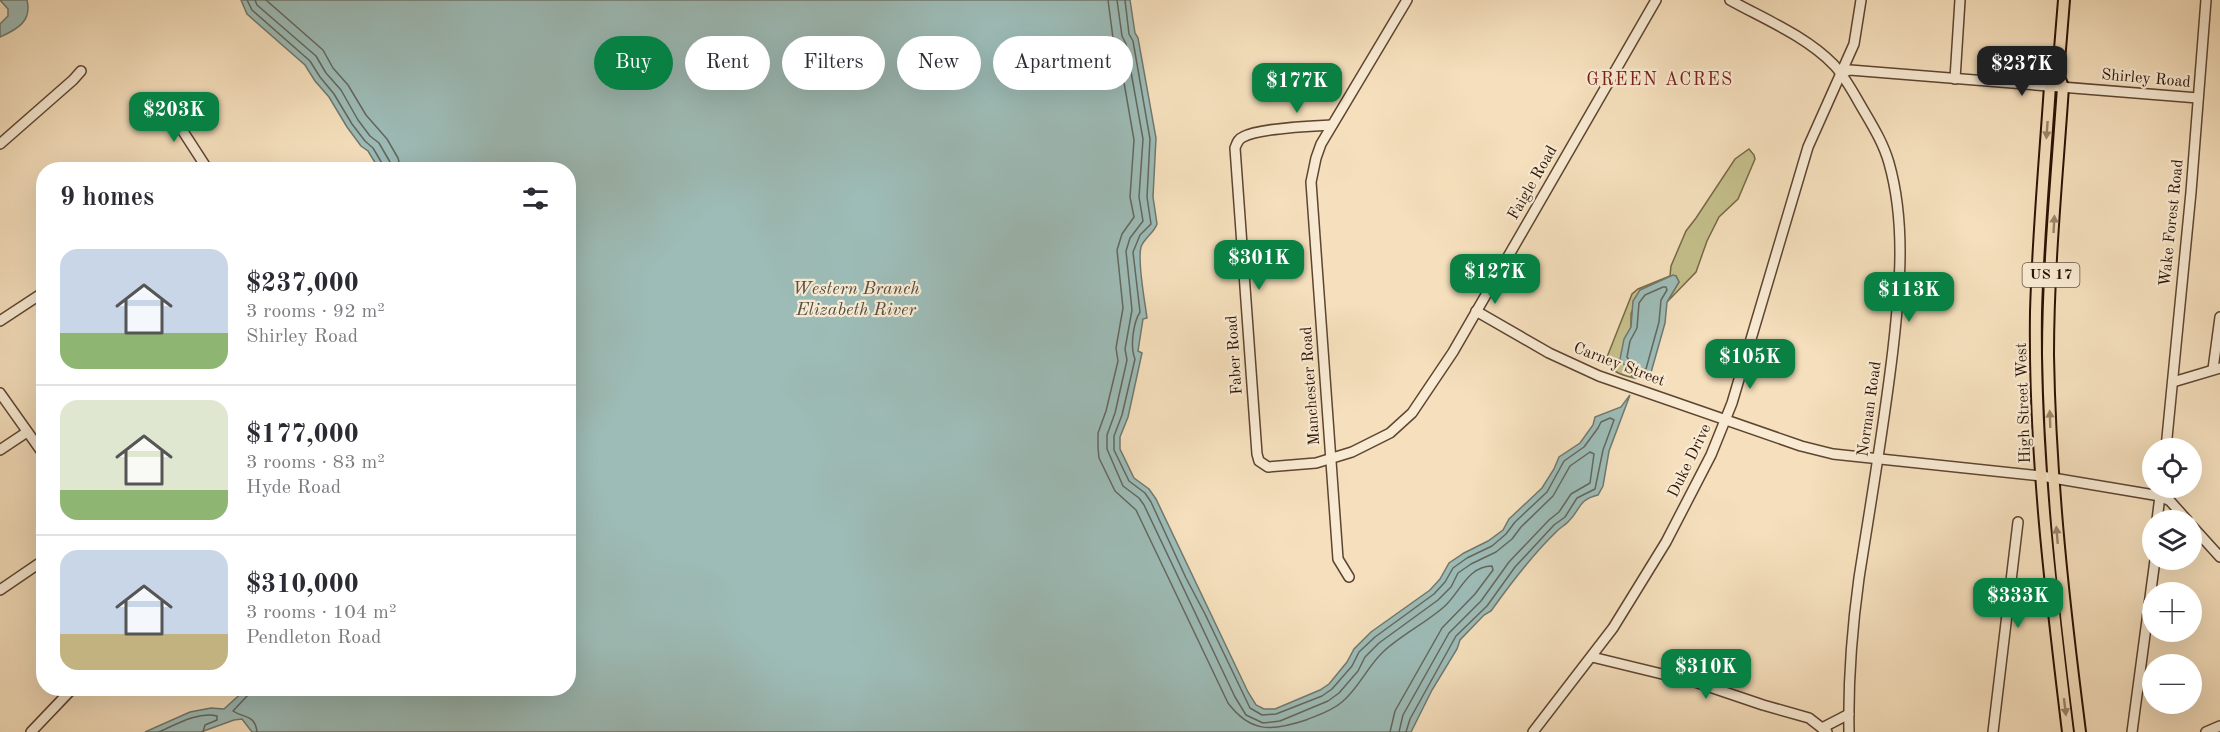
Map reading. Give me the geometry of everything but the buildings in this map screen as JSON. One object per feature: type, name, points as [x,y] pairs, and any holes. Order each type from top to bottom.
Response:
[{"type":"main road","name":"High Street West","points":[[2064,0],[2058,74],[2063,87],[2050,290],[2049,342],[2052,478],[2062,591],[2080,732]]},
{"type":"main road","name":"High Street West","points":[[2058,74],[2050,86],[2036,313],[2041,476],[2048,572],[2068,732]]},
{"type":"street","name":"Manchester Road","points":[[1349,577],[1338,559],[1311,182],[1316,158],[1332,125],[1407,0]]},
{"type":"street","name":"Faigle Road","points":[[1257,454],[1259,460],[1268,467],[1302,465],[1330,459],[1372,443],[1402,424],[1428,391],[1476,311],[1656,0]]},
{"type":"street","name":"Norman Road","points":[[1730,0],[1810,44],[1841,73],[1884,147],[1897,208],[1898,295],[1887,398],[1851,645],[1849,732]]},
{"type":"street","name":"Duke Drive","points":[[1533,732],[1613,628],[1666,542],[1696,486],[1726,420],[1796,184],[1819,120],[1854,45],[1861,0]]},
{"type":"street","points":[[1955,79],[1960,0]]},
{"type":"street","name":"Wake Forest Road","points":[[2167,438],[2206,0]]},
{"type":"street","name":"Shirley Road","points":[[1841,73],[1850,70],[2198,98]]},
{"type":"street","points":[[0,144],[74,80],[81,71]]},
{"type":"street","points":[[164,102],[203,162]]},
{"type":"street","name":"Faber Road","points":[[1257,454],[1235,151],[1237,143],[1245,136],[1266,131],[1332,125]]},
{"type":"street","points":[[0,321],[36,297]]},
{"type":"street","name":"Carney Street","points":[[1476,311],[1576,366],[1801,446],[1833,454],[2041,476],[2142,490]]},
{"type":"street","points":[[2173,382],[2217,368],[2220,316]]},
{"type":"street","points":[[0,393],[36,444]]},
{"type":"street","points":[[0,450],[27,432]]},
{"type":"street","points":[[2167,498],[2178,510]]},
{"type":"street","points":[[1992,732],[2018,522]]},
{"type":"street","points":[[2203,539],[2220,557]]},
{"type":"street","points":[[0,590],[36,565]]},
{"type":"street","points":[[2132,732],[2154,570]]},
{"type":"street","points":[[1592,657],[1695,682],[1809,718],[1824,730],[1849,714]]},
{"type":"street","points":[[31,732],[65,696]]},
{"type":"street","points":[[2206,732],[2220,726]]},
{"type":"shaded area","points":[[1749,149],[1755,159],[1738,199],[1719,217],[1707,241],[1696,272],[1667,302],[1679,282],[1676,276],[1640,290],[1631,314],[1625,368],[1634,378],[1616,372],[1610,366],[1607,357],[1632,294],[1638,289],[1670,276],[1671,266],[1686,231],[1735,159]]},
{"type":"water","points":[[0,0],[27,0],[28,7],[22,23],[13,31],[0,37],[0,24],[8,16],[8,9]]},
{"type":"water","name":"Western Branch Elizabeth River","points":[[241,0],[1130,0],[1156,138],[1153,197],[1157,224],[1144,241],[1140,253],[1147,318],[1143,319],[1138,351],[1142,353],[1128,417],[1120,437],[1120,449],[1134,478],[1149,489],[1156,499],[1248,692],[1256,705],[1264,709],[1275,709],[1329,684],[1347,662],[1354,649],[1371,632],[1430,590],[1440,579],[1449,563],[1503,530],[1509,519],[1542,488],[1559,457],[1580,443],[1593,425],[1595,417],[1621,407],[1630,395],[1609,451],[1603,486],[1598,495],[1583,503],[1572,518],[1539,550],[1491,611],[1484,615],[1460,640],[1411,732],[252,732],[242,719],[201,732],[145,732],[190,712],[211,708],[224,709],[238,696],[576,696],[576,162],[375,162],[347,127],[329,97],[305,65],[247,14]]},
{"type":"water","points":[[1673,275],[1679,282],[1667,302],[1665,323],[1650,376],[1634,378],[1620,359],[1624,339],[1631,327],[1633,301],[1640,290]]},
{"type":"district","name":"GREEN ACRES","points":[[1660,80]]}]
